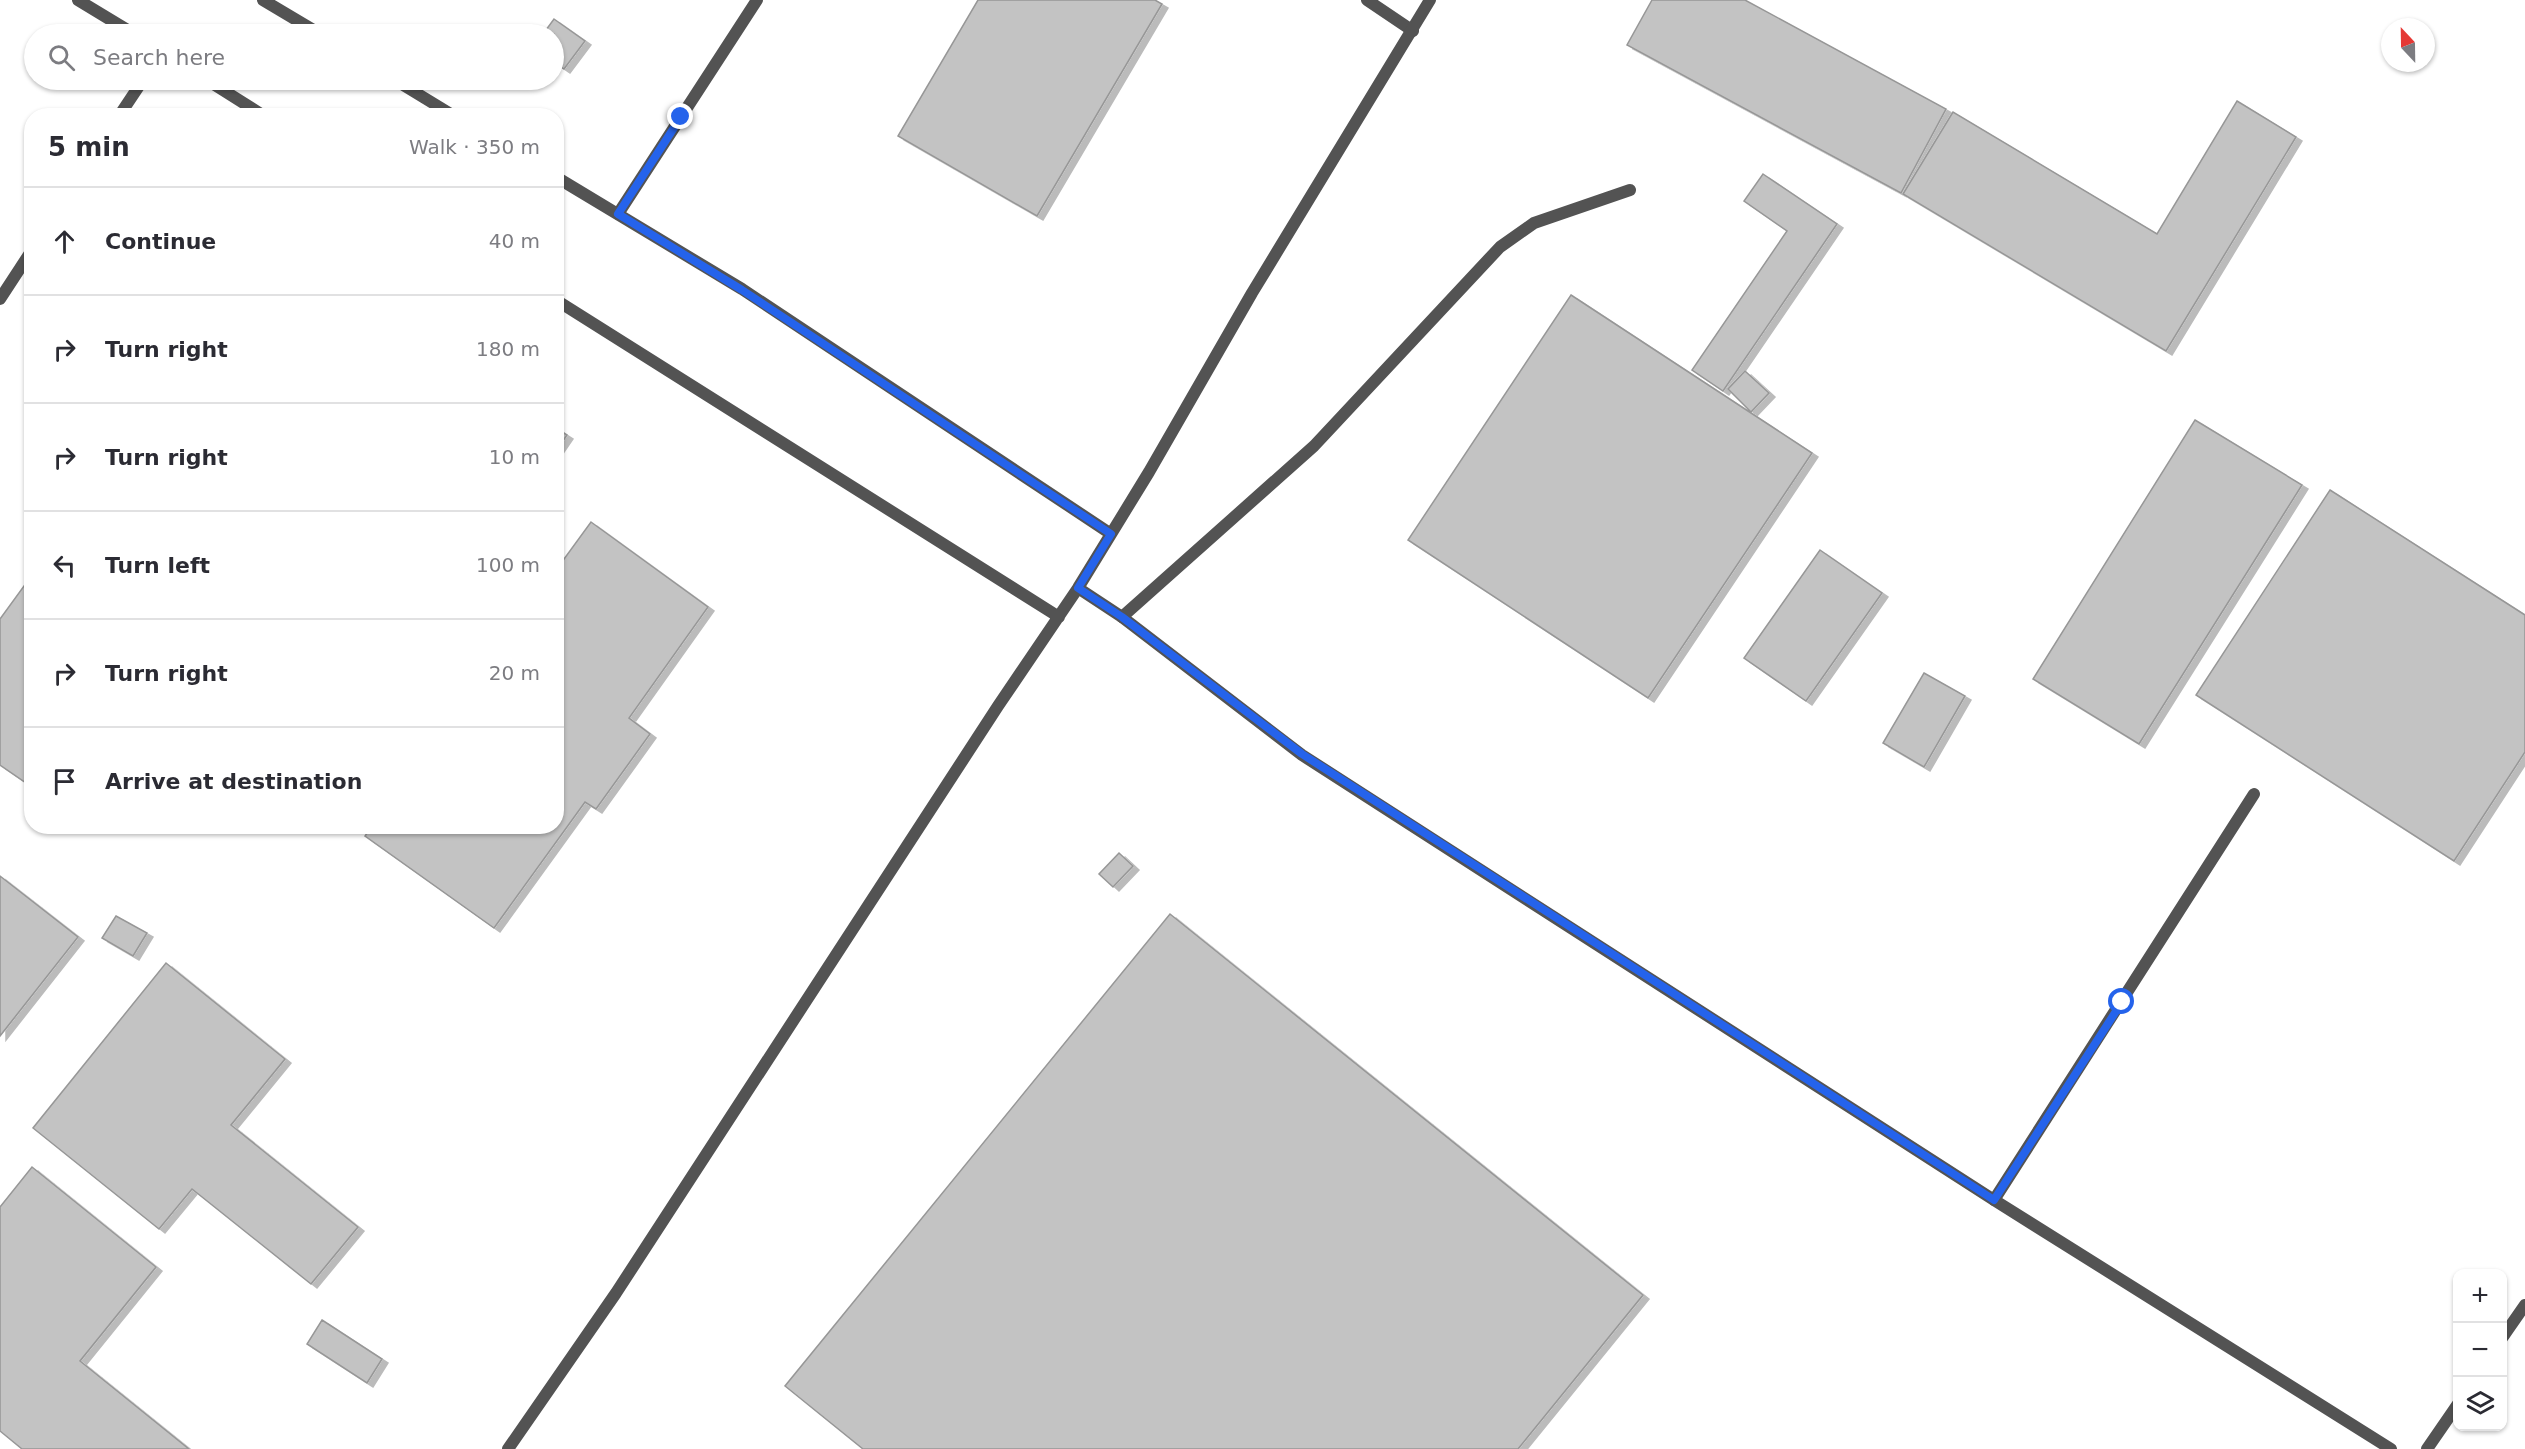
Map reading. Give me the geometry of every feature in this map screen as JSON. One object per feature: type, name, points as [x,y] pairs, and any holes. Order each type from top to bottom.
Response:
[{"type":"street","points":[[78,0],[118,24]]},
{"type":"street","points":[[263,0],[303,24]]},
{"type":"street","points":[[618,214],[757,0]]},
{"type":"street","points":[[1367,0],[1413,30]]},
{"type":"street","points":[[508,1449],[616,1293],[998,706],[1078,588],[1252,293],[1430,0]]},
{"type":"street","points":[[124,108],[136,90]]},
{"type":"street","points":[[223,90],[251,108]]},
{"type":"street","points":[[411,90],[441,108]]},
{"type":"street","points":[[564,182],[742,290],[1111,534]]},
{"type":"street","points":[[1122,617],[1314,446],[1500,247],[1534,223],[1630,190]]},
{"type":"street","points":[[0,299],[24,262]]},
{"type":"street","points":[[564,305],[1059,617]]},
{"type":"street","points":[[1078,588],[1122,617],[1302,754],[1994,1200],[2391,1449]]},
{"type":"street","points":[[1994,1200],[2254,795]]},
{"type":"street","points":[[2507,1331],[2525,1305]]},
{"type":"street","points":[[2427,1449],[2453,1410]]},
{"type":"building","points":[[978,0],[1155,0],[1162,4],[1037,216],[898,136]]},
{"type":"building","points":[[1652,0],[1745,0],[1946,109],[1901,193],[1627,45]]},
{"type":"building","points":[[554,19],[561,24],[550,24]]},
{"type":"building","points":[[564,26],[585,41],[564,69]]},
{"type":"building","points":[[2237,101],[2296,137],[2166,351],[1903,194],[1953,112],[2157,234]]},
{"type":"building","points":[[1763,174],[1837,224],[1723,391],[1692,370],[1787,231],[1744,201]]},
{"type":"building","points":[[1571,295],[1812,453],[1648,698],[1408,540]]},
{"type":"building","points":[[1745,371],[1769,393],[1751,412],[1728,389]]},
{"type":"building","points":[[2195,420],[2302,485],[2139,744],[2033,679]]},
{"type":"building","points":[[2330,490],[2525,615],[2525,752],[2454,861],[2196,695]]},
{"type":"building","points":[[591,522],[708,607],[629,718],[650,734],[596,809],[585,802],[564,831],[564,559]]},
{"type":"building","points":[[1820,550],[1882,593],[1806,701],[1744,658]]},
{"type":"building","points":[[24,586],[24,782],[0,765],[0,619]]},
{"type":"building","points":[[1924,673],[1965,696],[1924,767],[1883,743]]},
{"type":"building","points":[[366,834],[562,834],[494,928],[365,836]]},
{"type":"building","points":[[1119,853],[1133,866],[1113,887],[1099,874]]},
{"type":"building","points":[[0,876],[78,937],[0,1036]]},
{"type":"building","points":[[1170,914],[1643,1295],[1518,1449],[863,1449],[785,1386]]},
{"type":"building","points":[[116,916],[147,933],[133,956],[102,938]]},
{"type":"building","points":[[166,963],[285,1059],[231,1125],[358,1227],[311,1284],[192,1189],[159,1229],[33,1128]]},
{"type":"building","points":[[32,1167],[156,1267],[80,1361],[189,1449],[22,1449],[0,1431],[0,1207]]},
{"type":"building","points":[[322,1320],[382,1359],[367,1383],[307,1344]]},
{"type":"route","points":[[681,117],[618,214],[742,290],[1111,534],[1078,588],[1122,617],[1302,754],[1994,1200],[2122,1002]]}]
